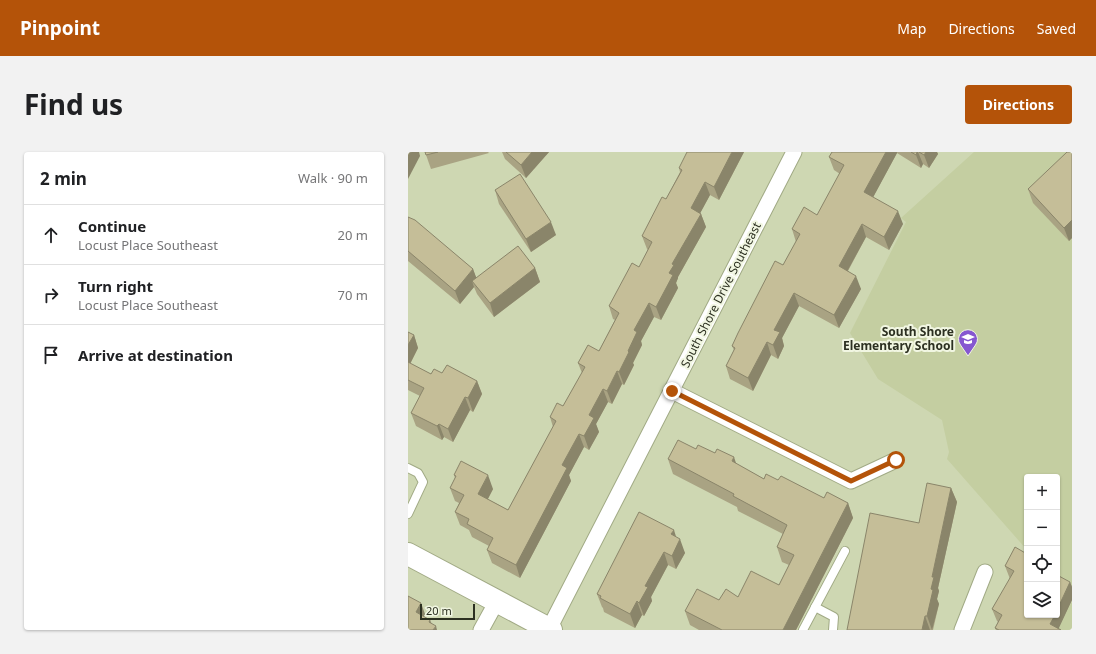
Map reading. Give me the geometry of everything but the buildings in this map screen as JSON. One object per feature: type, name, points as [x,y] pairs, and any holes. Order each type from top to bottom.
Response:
[{"type":"main road","points":[[408,554],[550,630]]},
{"type":"street","name":"South Shore Drive Southeast","points":[[550,630],[794,152]]},
{"type":"street","points":[[672,391],[851,481],[896,460]]},
{"type":"street","points":[[962,630],[985,572]]},
{"type":"street","points":[[481,630],[497,601]]},
{"type":"lane","points":[[408,468],[418,473],[423,482],[408,514]]},
{"type":"lane","points":[[803,630],[845,551]]},
{"type":"lane","points":[[815,607],[834,617],[833,630]]},
{"type":"shaded area","name":"South Shore Elementary School","points":[[974,152],[1072,152],[1072,601],[1060,587],[1060,474],[1024,474],[1024,547],[947,459],[949,452],[942,420],[878,379],[850,333],[906,222],[901,218]]},
{"type":"shaded area","points":[[1072,602],[1072,630],[1055,630],[1071,603]]},
{"type":"place","name":"South Shore Elementary School","points":[[968,356]]},
{"type":"route","points":[[672,391],[851,481],[896,460]]}]
